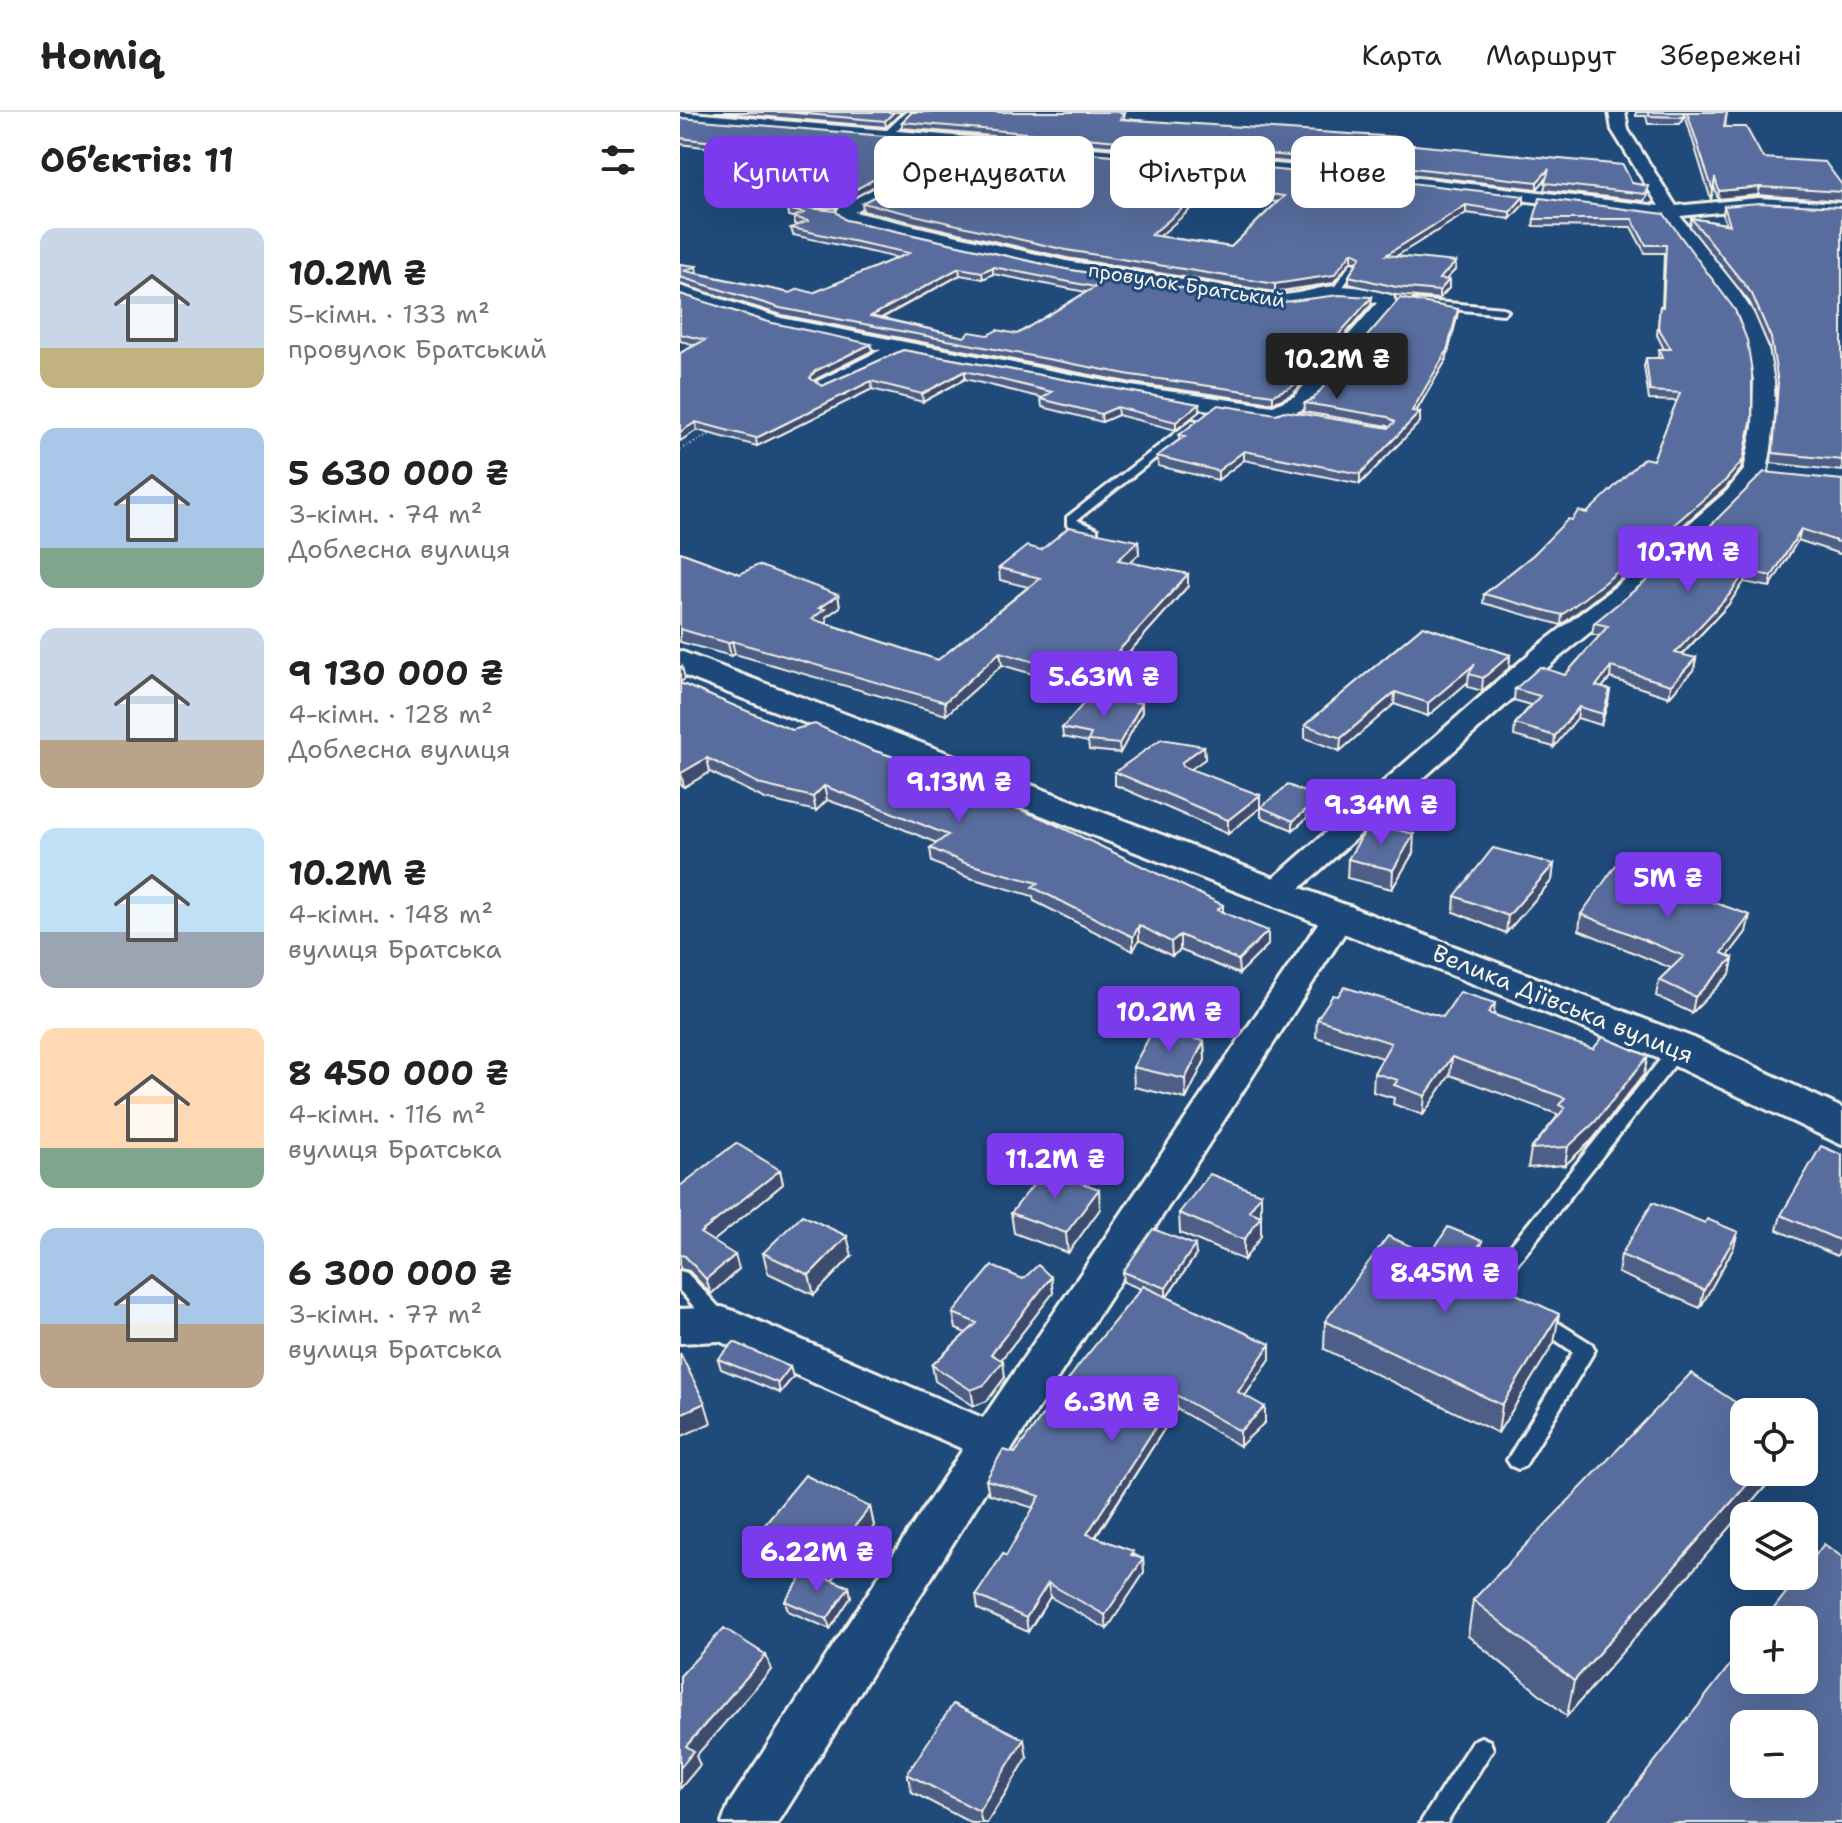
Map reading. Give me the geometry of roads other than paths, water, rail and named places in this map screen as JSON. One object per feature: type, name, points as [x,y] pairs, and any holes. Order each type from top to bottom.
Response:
[{"type":"street","points":[[1279,890],[1547,653],[1638,581],[1714,515],[1755,471],[1764,427],[1764,380],[1758,347],[1746,317],[1727,287],[1668,212],[1664,197],[1620,130],[1617,112]]},
{"type":"street","points":[[680,116],[922,136]]},
{"type":"street","points":[[680,129],[707,117]]},
{"type":"street","points":[[1094,152],[1367,177],[1668,212],[1758,203],[1842,208]]},
{"type":"street","name":"провулок Братський","points":[[874,195],[840,214],[854,220],[1066,267],[1262,299],[1298,302],[1335,292],[1367,294],[1386,300]]},
{"type":"street","points":[[680,292],[777,323],[901,348],[1217,407],[1286,414],[1303,401],[1384,312],[1386,300]]},
{"type":"street","points":[[825,385],[901,348]]},
{"type":"street","points":[[1755,471],[1784,474]]},
{"type":"street","name":"Велика Діївська вулиця","points":[[680,662],[1341,914],[1678,1049],[1842,1128]]},
{"type":"street","points":[[748,1823],[992,1442],[1341,914]]},
{"type":"street","points":[[680,1326],[722,1324],[992,1442]]},
{"type":"lane","points":[[889,133],[910,112]]},
{"type":"lane","points":[[1335,292],[1354,265]]},
{"type":"lane","points":[[1386,300],[1503,311]]},
{"type":"lane","points":[[1093,531],[1071,523],[1071,519],[1217,407]]},
{"type":"lane","points":[[1518,1460],[1585,1350],[1490,1285],[1678,1049]]},
{"type":"lane","points":[[680,1278],[722,1324]]},
{"type":"lane","points":[[1432,1823],[1481,1749]]}]
